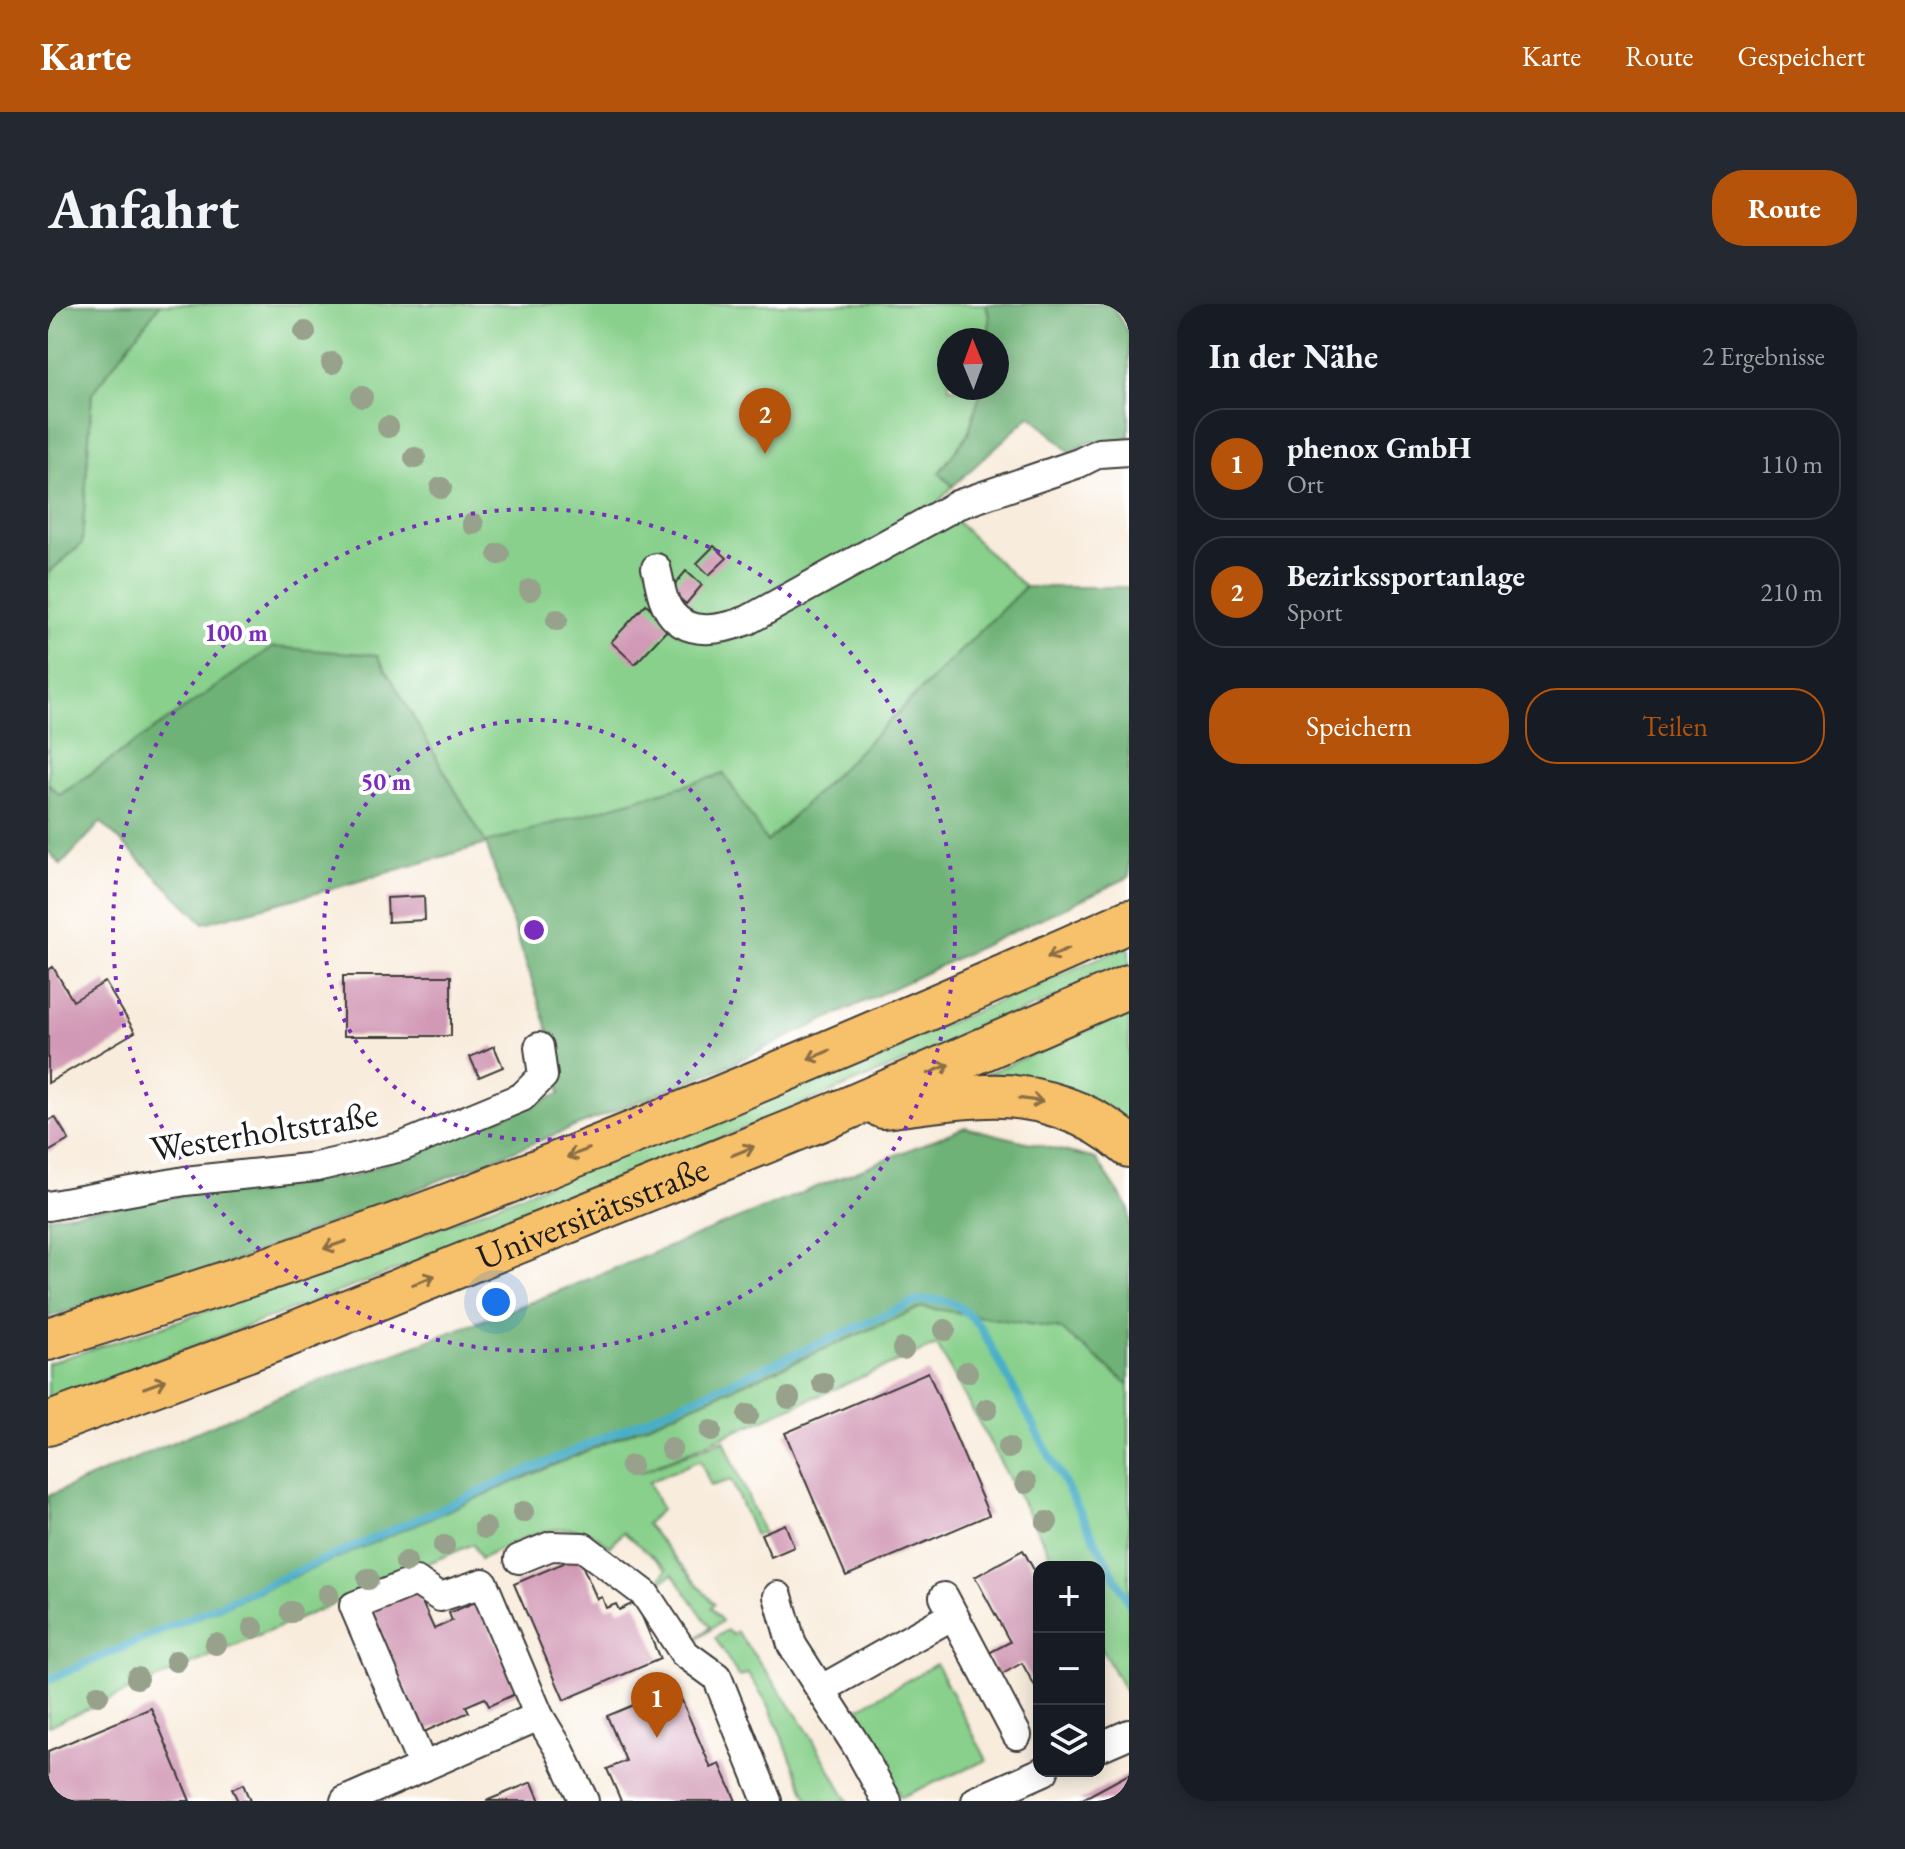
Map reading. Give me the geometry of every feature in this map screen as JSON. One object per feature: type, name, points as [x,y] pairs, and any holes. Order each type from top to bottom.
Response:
[{"type":"highway","name":"Universitätsstraße","points":[[48,1339],[190,1295],[441,1207],[713,1100],[1129,921]]},
{"type":"highway","name":"Universitätsstraße","points":[[59,1423],[286,1336],[842,1111],[1129,986]]},
{"type":"highway","points":[[842,1111],[989,1096],[1040,1100],[1084,1116],[1119,1136],[1129,1146]]},
{"type":"street","points":[[656,568],[665,603],[673,615],[689,628],[706,630],[733,626],[957,505],[1079,463],[1099,453],[1129,451]]},
{"type":"street","name":"Westerholtstraße","points":[[48,1206],[185,1181],[316,1167],[401,1147],[522,1097],[543,1076],[539,1047]]},
{"type":"street","points":[[519,1559],[551,1546],[583,1547],[645,1594],[684,1653],[717,1677],[767,1801]]},
{"type":"street","points":[[423,1767],[354,1606],[416,1581],[440,1597],[483,1583],[539,1716],[584,1801]]},
{"type":"street","points":[[778,1596],[792,1645],[858,1748],[887,1801]]},
{"type":"street","points":[[822,1689],[948,1606],[1017,1735]]},
{"type":"street","points":[[345,1801],[539,1716]]},
{"type":"street","points":[[1105,1744],[1129,1734]]},
{"type":"street","points":[[976,1801],[1033,1776]]},
{"type":"green space","points":[[48,304],[160,304],[92,393],[82,544],[48,573]]},
{"type":"green space","points":[[160,304],[986,304],[989,328],[937,328],[937,400],[978,400],[968,434],[939,473],[953,486],[937,503],[1025,587],[767,842],[724,774],[486,844],[377,655],[273,648],[59,795],[48,783],[48,573],[82,544],[92,393]]},
{"type":"green space","points":[[986,304],[1111,304],[1129,334],[1129,441],[1090,442],[1070,452],[1031,415],[953,486],[939,473],[968,434],[978,400],[1009,400],[1009,328],[989,328]]},
{"type":"green space","points":[[1025,587],[1129,587],[1129,877],[723,1068],[218,1268],[48,1317],[48,1217],[234,1187],[351,1177],[560,1094],[554,1047],[486,844],[204,923],[101,822],[61,865],[48,851],[48,783],[60,795],[273,647],[377,655],[486,843],[724,774],[767,842]]},
{"type":"green space","points":[[1129,945],[1129,966],[910,1060],[426,1259],[48,1401],[48,1363],[161,1327],[415,1237],[902,1043]]},
{"type":"green space","points":[[1129,1012],[1129,1122],[987,1079],[986,1074]]},
{"type":"green space","points":[[965,1127],[1096,1159],[1129,1208],[1129,1385],[1061,1329],[922,1307],[48,1682],[48,1496],[280,1396],[534,1301]]},
{"type":"green space","points":[[922,1307],[1061,1329],[1129,1385],[1129,1699],[1105,1655],[1105,1561],[1054,1561],[937,1345],[640,1472],[724,1440],[763,1532],[755,1536],[731,1480],[711,1486],[700,1460],[649,1482],[662,1509],[646,1524],[714,1604],[711,1608],[722,1621],[695,1641],[710,1627],[673,1574],[656,1585],[667,1569],[623,1532],[610,1547],[595,1536],[579,1530],[562,1529],[545,1531],[480,1559],[473,1544],[48,1726],[48,1682]]},
{"type":"green space","points":[[727,1630],[733,1635],[737,1632],[775,1683],[811,1736],[848,1801],[809,1801],[769,1706],[748,1673],[739,1677],[715,1638]]},
{"type":"green space","points":[[936,1664],[987,1760],[901,1797],[852,1712]]},
{"type":"building","points":[[714,546],[727,558],[709,575],[697,563]]},
{"type":"building","points":[[686,571],[702,585],[686,604],[670,590]]},
{"type":"building","points":[[646,604],[670,627],[635,664],[611,642]]},
{"type":"building","points":[[424,896],[425,920],[388,922],[387,898]]},
{"type":"building","points":[[53,967],[73,1001],[105,982],[135,1032],[48,1083],[48,970]]},
{"type":"building","points":[[343,976],[451,976],[451,1036],[343,1036]]},
{"type":"building","points":[[494,1046],[503,1067],[479,1077],[470,1057]]},
{"type":"building","points":[[55,1117],[69,1140],[48,1152],[48,1121]]},
{"type":"building","points":[[928,1372],[989,1515],[846,1576],[785,1433]]},
{"type":"building","points":[[785,1524],[794,1547],[771,1557],[761,1534]]},
{"type":"building","points":[[1023,1550],[1033,1568],[1033,1683],[1022,1663],[999,1676],[987,1654],[1010,1642],[975,1577]]},
{"type":"building","points":[[575,1558],[580,1560],[597,1599],[602,1597],[606,1608],[616,1604],[619,1610],[636,1602],[660,1659],[564,1700],[514,1584]]},
{"type":"building","points":[[417,1591],[434,1629],[452,1621],[449,1613],[478,1601],[517,1693],[489,1706],[485,1698],[466,1706],[469,1712],[424,1732],[372,1611]]},
{"type":"building","points":[[676,1687],[711,1768],[720,1764],[736,1801],[621,1801],[607,1769],[626,1761],[607,1716]]},
{"type":"building","points":[[151,1708],[190,1801],[48,1801],[48,1751]]},
{"type":"building","points":[[1129,1774],[1129,1801],[1079,1801]]},
{"type":"building","points":[[532,1782],[540,1801],[486,1801]]},
{"type":"building","points":[[243,1784],[250,1801],[238,1801],[232,1789]]},
{"type":"waterway","points":[[48,1680],[917,1301],[928,1300],[954,1304],[981,1328],[1129,1603]]},
{"type":"place","name":"Bezirkssportanlage","points":[[765,454]]},
{"type":"place","name":"phenox GmbH","points":[[657,1738]]}]
